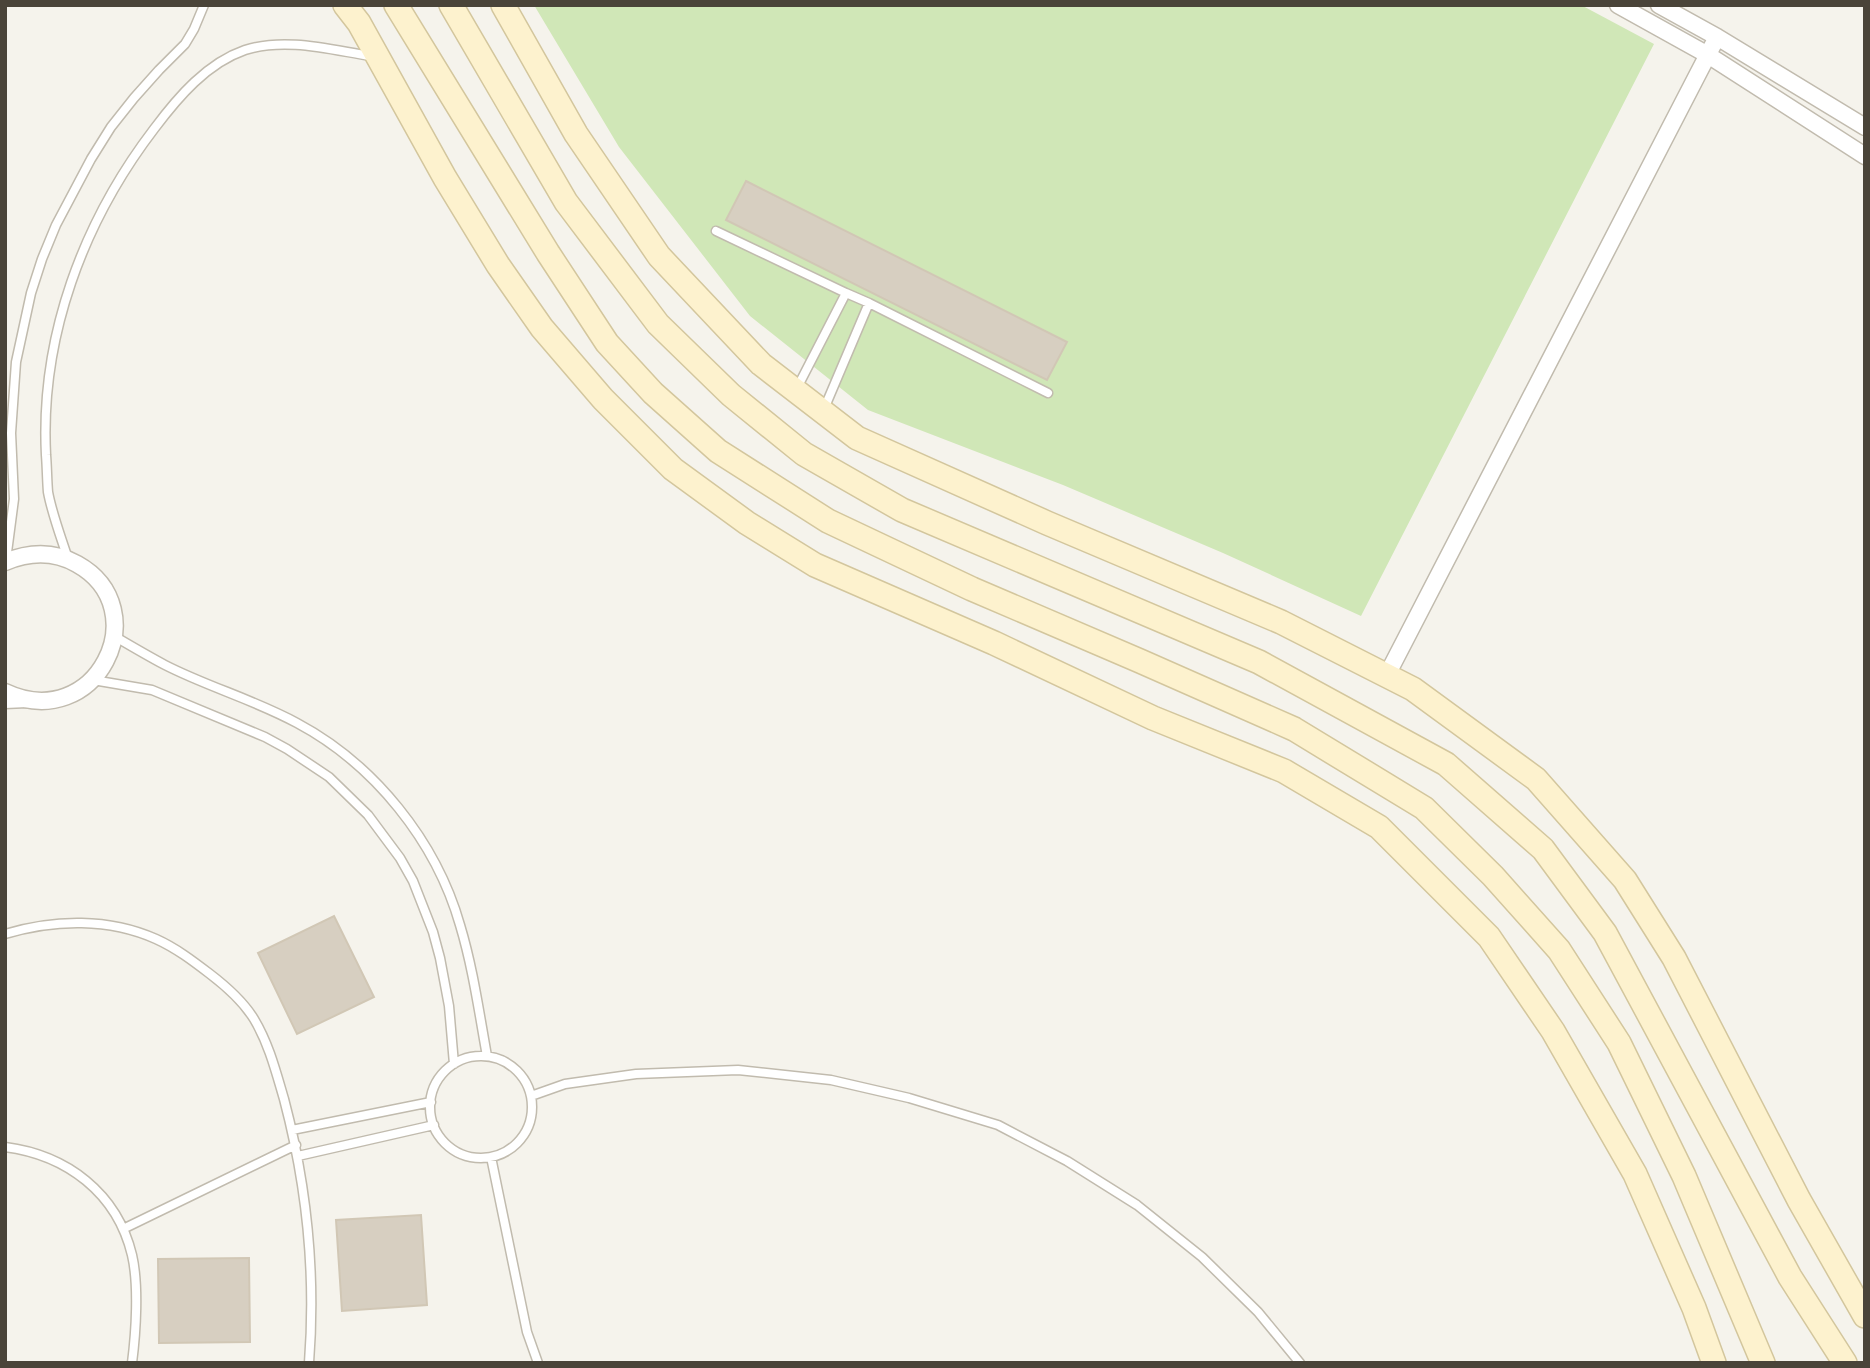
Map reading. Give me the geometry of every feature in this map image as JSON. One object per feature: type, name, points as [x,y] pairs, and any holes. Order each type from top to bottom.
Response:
[{"type":"main road","points":[[345,5],[359,23],[445,178],[498,265],[542,328],[603,399],[673,469],[747,523],[815,565],[994,643],[1153,718],[1284,771],[1380,827],[1489,937],[1553,1031],[1634,1174],[1694,1308],[1714,1363]]},
{"type":"main road","points":[[396,5],[607,344],[653,393],[718,451],[828,521],[972,589],[1294,729],[1424,808],[1493,876],[1559,950],[1619,1043],[1684,1176],[1763,1363]]},
{"type":"main road","points":[[451,5],[566,202],[658,324],[731,395],[804,454],[902,510],[1259,662],[1446,764],[1543,849],[1605,933],[1790,1277],[1845,1363]]},
{"type":"main road","points":[[503,5],[576,134],[659,257],[761,364],[857,438],[1047,523],[1282,622],[1413,688],[1535,779],[1625,880],[1674,958],[1799,1200],[1865,1316]]},
{"type":"street","points":[[1618,5],[1708,55],[1865,156]]},
{"type":"street","points":[[1659,5],[1865,127]]},
{"type":"street","points":[[1387,675],[1717,37]]},
{"type":"street","points":[[5,692],[19,699],[40,702],[60,699],[78,692],[93,680],[107,660],[114,636],[114,617],[109,598],[99,582],[85,568],[52,554],[21,556],[6,562]]},
{"type":"lane","points":[[6,562],[14,499],[11,433],[15,373],[23,327],[42,259],[67,202],[111,127],[134,98],[185,44],[204,5]]},
{"type":"lane","points":[[68,559],[48,494],[45,433],[51,367],[57,334],[75,271],[93,228],[120,176],[184,93],[209,69],[234,54],[278,44],[377,57]]},
{"type":"lane","points":[[716,231],[869,303],[1048,393]]},
{"type":"lane","points":[[796,390],[846,293]]},
{"type":"lane","points":[[823,411],[869,303]]},
{"type":"lane","points":[[114,636],[166,666],[277,712],[301,725],[346,756],[388,796],[424,844],[450,896],[467,952],[487,1056]]},
{"type":"lane","points":[[93,680],[152,690],[265,737],[329,777],[368,815],[385,835],[407,870],[433,932],[449,1006],[454,1064]]},
{"type":"lane","points":[[5,705],[40,702]]},
{"type":"lane","points":[[5,934],[65,923],[121,927],[157,940],[191,959],[233,992],[254,1019],[271,1055],[298,1156],[310,1252],[312,1299],[309,1363]]},
{"type":"lane","points":[[487,1056],[502,1060],[516,1069],[526,1081],[532,1112],[528,1128],[519,1141],[506,1151],[491,1157],[474,1157],[457,1152],[443,1140],[434,1125],[430,1108],[433,1091],[441,1075],[454,1064],[471,1057],[487,1056]]},
{"type":"lane","points":[[531,1096],[565,1084],[636,1074],[738,1070],[831,1080],[909,1098],[998,1125],[1068,1161],[1137,1205],[1202,1257],[1258,1312],[1300,1363]]},
{"type":"lane","points":[[292,1130],[431,1102]]},
{"type":"lane","points":[[298,1156],[434,1125]]},
{"type":"lane","points":[[123,1229],[296,1145]]},
{"type":"lane","points":[[5,1147],[40,1154],[73,1170],[98,1192],[116,1215],[135,1270],[132,1363]]},
{"type":"lane","points":[[491,1157],[527,1332],[538,1363]]},
{"type":"green space","points":[[534,5],[1581,5],[1654,44],[1361,616],[1223,553],[1063,485],[868,410],[750,316],[619,147]]},
{"type":"building","points":[[746,181],[1067,342],[1047,380],[726,220]]},
{"type":"building","points":[[334,916],[374,997],[297,1034],[258,953]]},
{"type":"building","points":[[421,1215],[427,1305],[342,1311],[336,1220]]},
{"type":"building","points":[[249,1258],[250,1342],[159,1343],[158,1259]]}]
